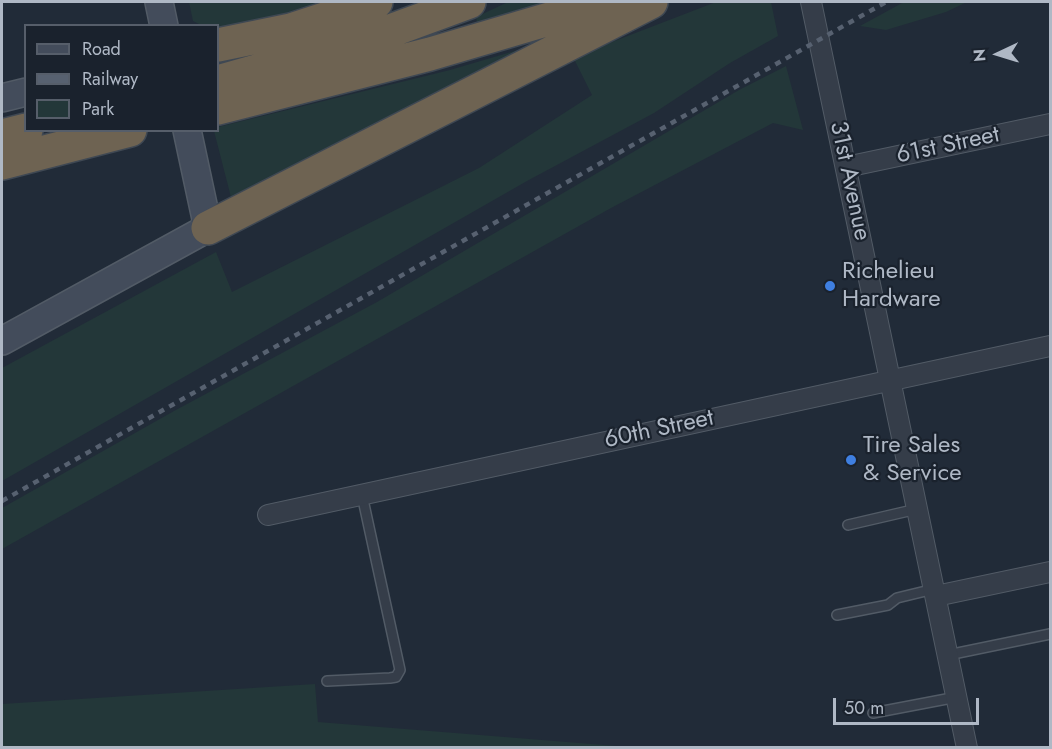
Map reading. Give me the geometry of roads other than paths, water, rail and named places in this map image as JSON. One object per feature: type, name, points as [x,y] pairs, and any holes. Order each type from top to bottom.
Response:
[{"type":"highway","points":[[219,45],[291,30],[376,2]]},
{"type":"highway","points":[[219,82],[374,38],[469,2]]},
{"type":"highway","points":[[219,108],[441,51],[607,2]]},
{"type":"highway","points":[[208,228],[651,2]]},
{"type":"highway","points":[[2,136],[24,130]]},
{"type":"highway","points":[[2,163],[122,132]]},
{"type":"street","points":[[159,2],[164,24]]},
{"type":"street","name":"31st Avenue","points":[[811,2],[967,747]]},
{"type":"street","points":[[2,98],[24,92]]},
{"type":"street","name":"61st Street","points":[[846,167],[1050,124]]},
{"type":"street","points":[[2,341],[208,228],[187,132]]},
{"type":"street","name":"60th Street","points":[[268,515],[1050,346]]},
{"type":"street","points":[[935,592],[1050,572]]},
{"type":"lane","points":[[327,681],[390,678],[396,676],[400,670],[362,495]]},
{"type":"lane","points":[[848,525],[917,509]]},
{"type":"lane","points":[[837,615],[888,605],[897,598],[935,592]]},
{"type":"lane","points":[[948,655],[1050,634]]},
{"type":"lane","points":[[873,712],[957,697]]},
{"type":"railway","points":[[2,501],[886,2]]},
{"type":"place","name":"Richelieu Hardware","points":[[830,286]]},
{"type":"place","name":"Tire Sales & Service","points":[[851,460]]}]
